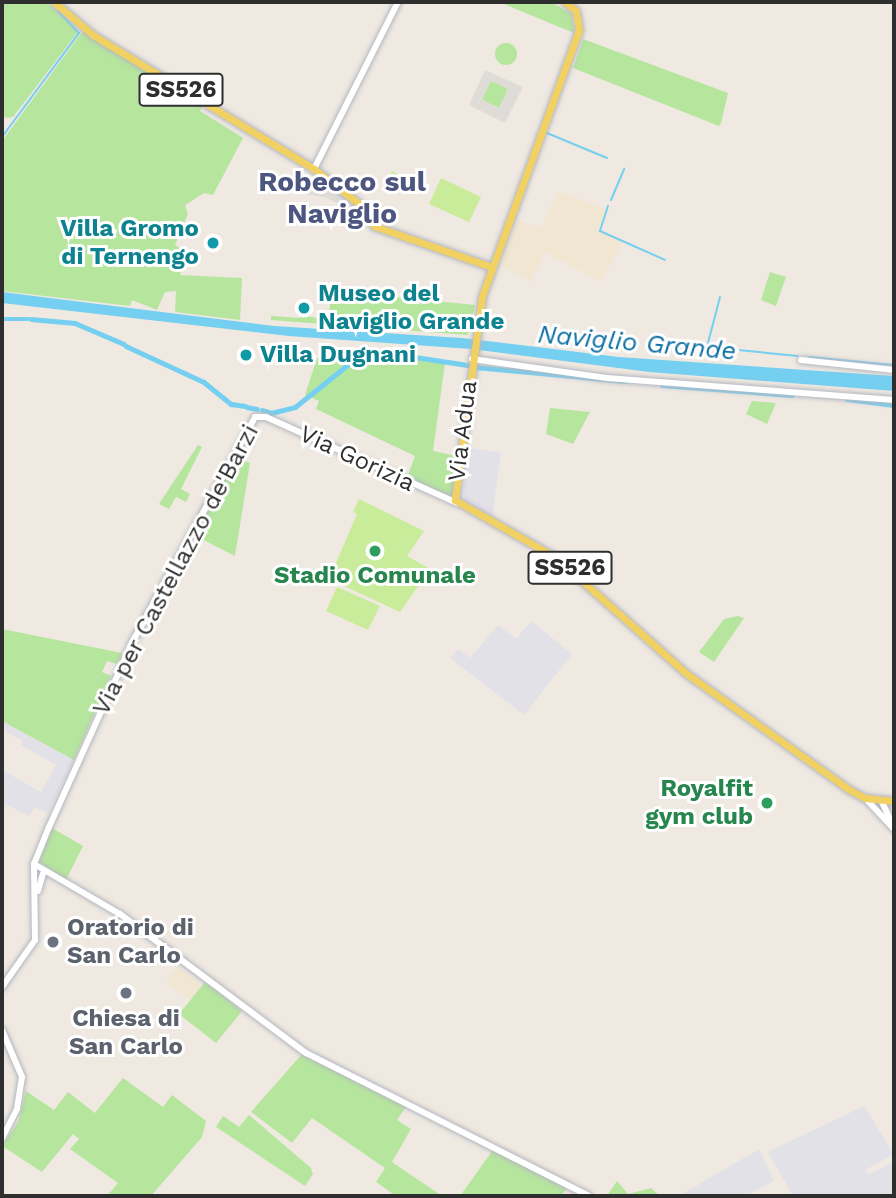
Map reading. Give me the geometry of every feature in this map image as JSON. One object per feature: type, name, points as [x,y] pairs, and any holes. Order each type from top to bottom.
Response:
[{"type":"main road","name":"SS526","points":[[54,2],[93,35],[314,169],[358,202],[372,224],[479,264]]},
{"type":"main road","name":"Via Adua","points":[[457,503],[472,356],[487,282],[558,95],[579,30],[576,11],[565,2]]},
{"type":"main road","points":[[479,264],[492,267]]},
{"type":"main road","points":[[479,264],[487,282]]},
{"type":"main road","name":"SS526","points":[[457,503],[572,569],[713,694],[865,798],[887,802]]},
{"type":"street","points":[[314,169],[398,2]]},
{"type":"street","points":[[472,356],[607,378],[894,400]]},
{"type":"street","points":[[801,360],[894,370]]},
{"type":"street","name":"Via Gorizia","points":[[258,415],[457,503]]},
{"type":"street","name":"Via per Castellazzo de'Barzi","points":[[34,864],[94,726],[172,566],[258,415]]},
{"type":"street","points":[[865,798],[894,829]]},
{"type":"street","points":[[881,816],[887,802]]},
{"type":"street","points":[[887,802],[894,829]]},
{"type":"street","points":[[34,864],[47,874],[120,914],[296,1046],[337,1071],[589,1196]]},
{"type":"street","points":[[2,988],[35,940],[34,864]]},
{"type":"street","points":[[36,900],[47,874]]},
{"type":"street","points":[[2,1030],[19,1064],[22,1089],[2,1138]]},
{"type":"shaded area","points":[[485,70],[523,87],[505,123],[469,105]],"holes":[[[491,81],[508,89],[499,108],[482,100]]]},
{"type":"shaded area","points":[[316,174],[359,206],[362,215],[324,197],[305,194]]},
{"type":"shaded area","points":[[558,191],[606,209],[598,230],[623,242],[601,282],[545,252],[530,282],[501,265],[517,220],[541,228]]},
{"type":"shaded area","points":[[466,447],[501,453],[492,519],[466,503],[463,496]]},
{"type":"shaded area","points":[[531,621],[572,654],[524,715],[450,658],[458,649],[470,658],[498,625],[516,639]]},
{"type":"shaded area","points":[[2,721],[74,760],[48,813],[34,807],[29,816],[6,804],[2,811],[2,770],[41,792],[56,765],[21,745],[23,741],[6,732]]},
{"type":"shaded area","points":[[178,967],[198,982],[200,988],[191,999],[166,983]]},
{"type":"shaded area","points":[[864,1106],[894,1154],[865,1170],[868,1175],[894,1162],[894,1196],[793,1196],[768,1152]]},
{"type":"shaded area","points":[[759,1149],[774,1181],[745,1196],[679,1196]]},
{"type":"green space","points":[[2,2],[47,2],[78,32],[13,117],[7,118],[2,116]]},
{"type":"green space","points":[[499,2],[551,2],[572,14],[574,33]]},
{"type":"green space","points":[[82,32],[204,105],[200,111],[243,138],[213,195],[204,193],[185,205],[188,214],[175,245],[187,253],[180,275],[242,278],[240,320],[175,312],[176,291],[165,292],[157,310],[132,300],[130,306],[2,291],[2,141]]},
{"type":"green space","points":[[583,39],[728,93],[721,123],[719,126],[573,68]]},
{"type":"green space","points":[[502,43],[510,43],[517,50],[517,58],[510,65],[502,65],[495,58],[495,50]]},
{"type":"green space","points":[[491,80],[508,89],[499,108],[482,100]]},
{"type":"green space","points":[[392,171],[415,183],[409,195],[386,182]]},
{"type":"green space","points":[[441,178],[481,197],[469,222],[429,204]]},
{"type":"green space","points":[[770,272],[786,277],[776,306],[761,300]]},
{"type":"green space","points":[[386,296],[475,305],[470,330],[467,335],[271,320],[271,316],[300,318],[301,315],[328,320],[331,297],[376,301]]},
{"type":"green space","points":[[374,353],[445,363],[433,451],[457,456],[452,500],[407,478],[415,456],[316,409],[319,401],[305,395],[317,358],[347,362]]},
{"type":"green space","points":[[752,401],[776,403],[767,424],[746,414]]},
{"type":"green space","points":[[550,408],[590,412],[573,444],[546,434]]},
{"type":"green space","points":[[198,445],[202,447],[181,489],[190,494],[186,502],[176,497],[169,509],[159,504]]},
{"type":"green space","points":[[235,457],[250,463],[235,556],[192,534]]},
{"type":"green space","name":"Stadio Comunale","points":[[359,499],[424,531],[407,556],[430,569],[400,612],[329,579],[357,514],[353,512]]},
{"type":"green space","points":[[337,587],[380,606],[368,630],[326,611]]},
{"type":"green space","points":[[738,616],[744,618],[714,662],[699,652],[724,619]]},
{"type":"green space","points":[[2,629],[122,653],[117,664],[107,661],[102,672],[111,676],[74,760],[2,721]]},
{"type":"green space","points":[[52,828],[83,846],[66,880],[39,862]]},
{"type":"green space","points":[[205,982],[242,1011],[216,1043],[179,1014]]},
{"type":"green space","points":[[302,1054],[406,1107],[397,1120],[411,1129],[392,1162],[442,1196],[396,1196],[376,1182],[385,1168],[312,1118],[292,1143],[251,1112]]},
{"type":"green space","points":[[123,1078],[163,1107],[172,1095],[206,1121],[202,1137],[151,1196],[107,1196],[118,1183],[70,1149],[79,1139],[73,1134],[42,1172],[2,1146],[18,1122],[26,1091],[54,1110],[68,1092],[95,1113]]},
{"type":"green space","points":[[249,1115],[311,1168],[313,1174],[305,1186],[216,1127],[223,1116],[239,1127]]},
{"type":"green space","points":[[493,1150],[567,1188],[561,1196],[460,1196]]},
{"type":"green space","points":[[617,1181],[628,1194],[651,1188],[660,1196],[607,1196]]},
{"type":"water","points":[[2,292],[274,326],[462,338],[619,357],[894,376],[894,391],[649,372],[471,349],[289,336],[2,303]]},
{"type":"waterway","points":[[2,137],[79,33],[58,11]]},
{"type":"waterway","points":[[547,133],[607,158]]},
{"type":"waterway","points":[[611,200],[624,169]]},
{"type":"waterway","points":[[608,206],[600,231],[665,260]]},
{"type":"waterway","name":"Naviglio Grande","points":[[720,297],[707,347],[798,356]]},
{"type":"waterway","points":[[2,319],[28,319]]},
{"type":"waterway","points":[[31,319],[75,323],[124,344]]},
{"type":"waterway","points":[[126,346],[204,382],[231,404],[245,406]]},
{"type":"waterway","points":[[262,410],[271,413],[295,407],[360,355],[402,355],[467,365]]},
{"type":"waterway","points":[[809,357],[894,365]]},
{"type":"waterway","points":[[475,367],[625,381]]},
{"type":"waterway","points":[[662,385],[792,395]]},
{"type":"waterway","points":[[847,399],[894,405]]},
{"type":"waterway","points":[[247,407],[257,409]]},
{"type":"place","name":"Villa Gromo di Ternengo","points":[[213,243]]},
{"type":"place","name":"Museo del Naviglio Grande","points":[[304,308]]},
{"type":"place","name":"Villa Dugnani","points":[[246,355]]},
{"type":"place","name":"Stadio Comunale","points":[[375,551]]},
{"type":"place","name":"Royalfit gym club","points":[[767,803]]},
{"type":"place","name":"Oratorio di San Carlo","points":[[53,942]]},
{"type":"place","name":"Chiesa di San Carlo","points":[[126,993]]},
{"type":"district","name":"Robecco sul Naviglio","points":[[342,198]]}]
